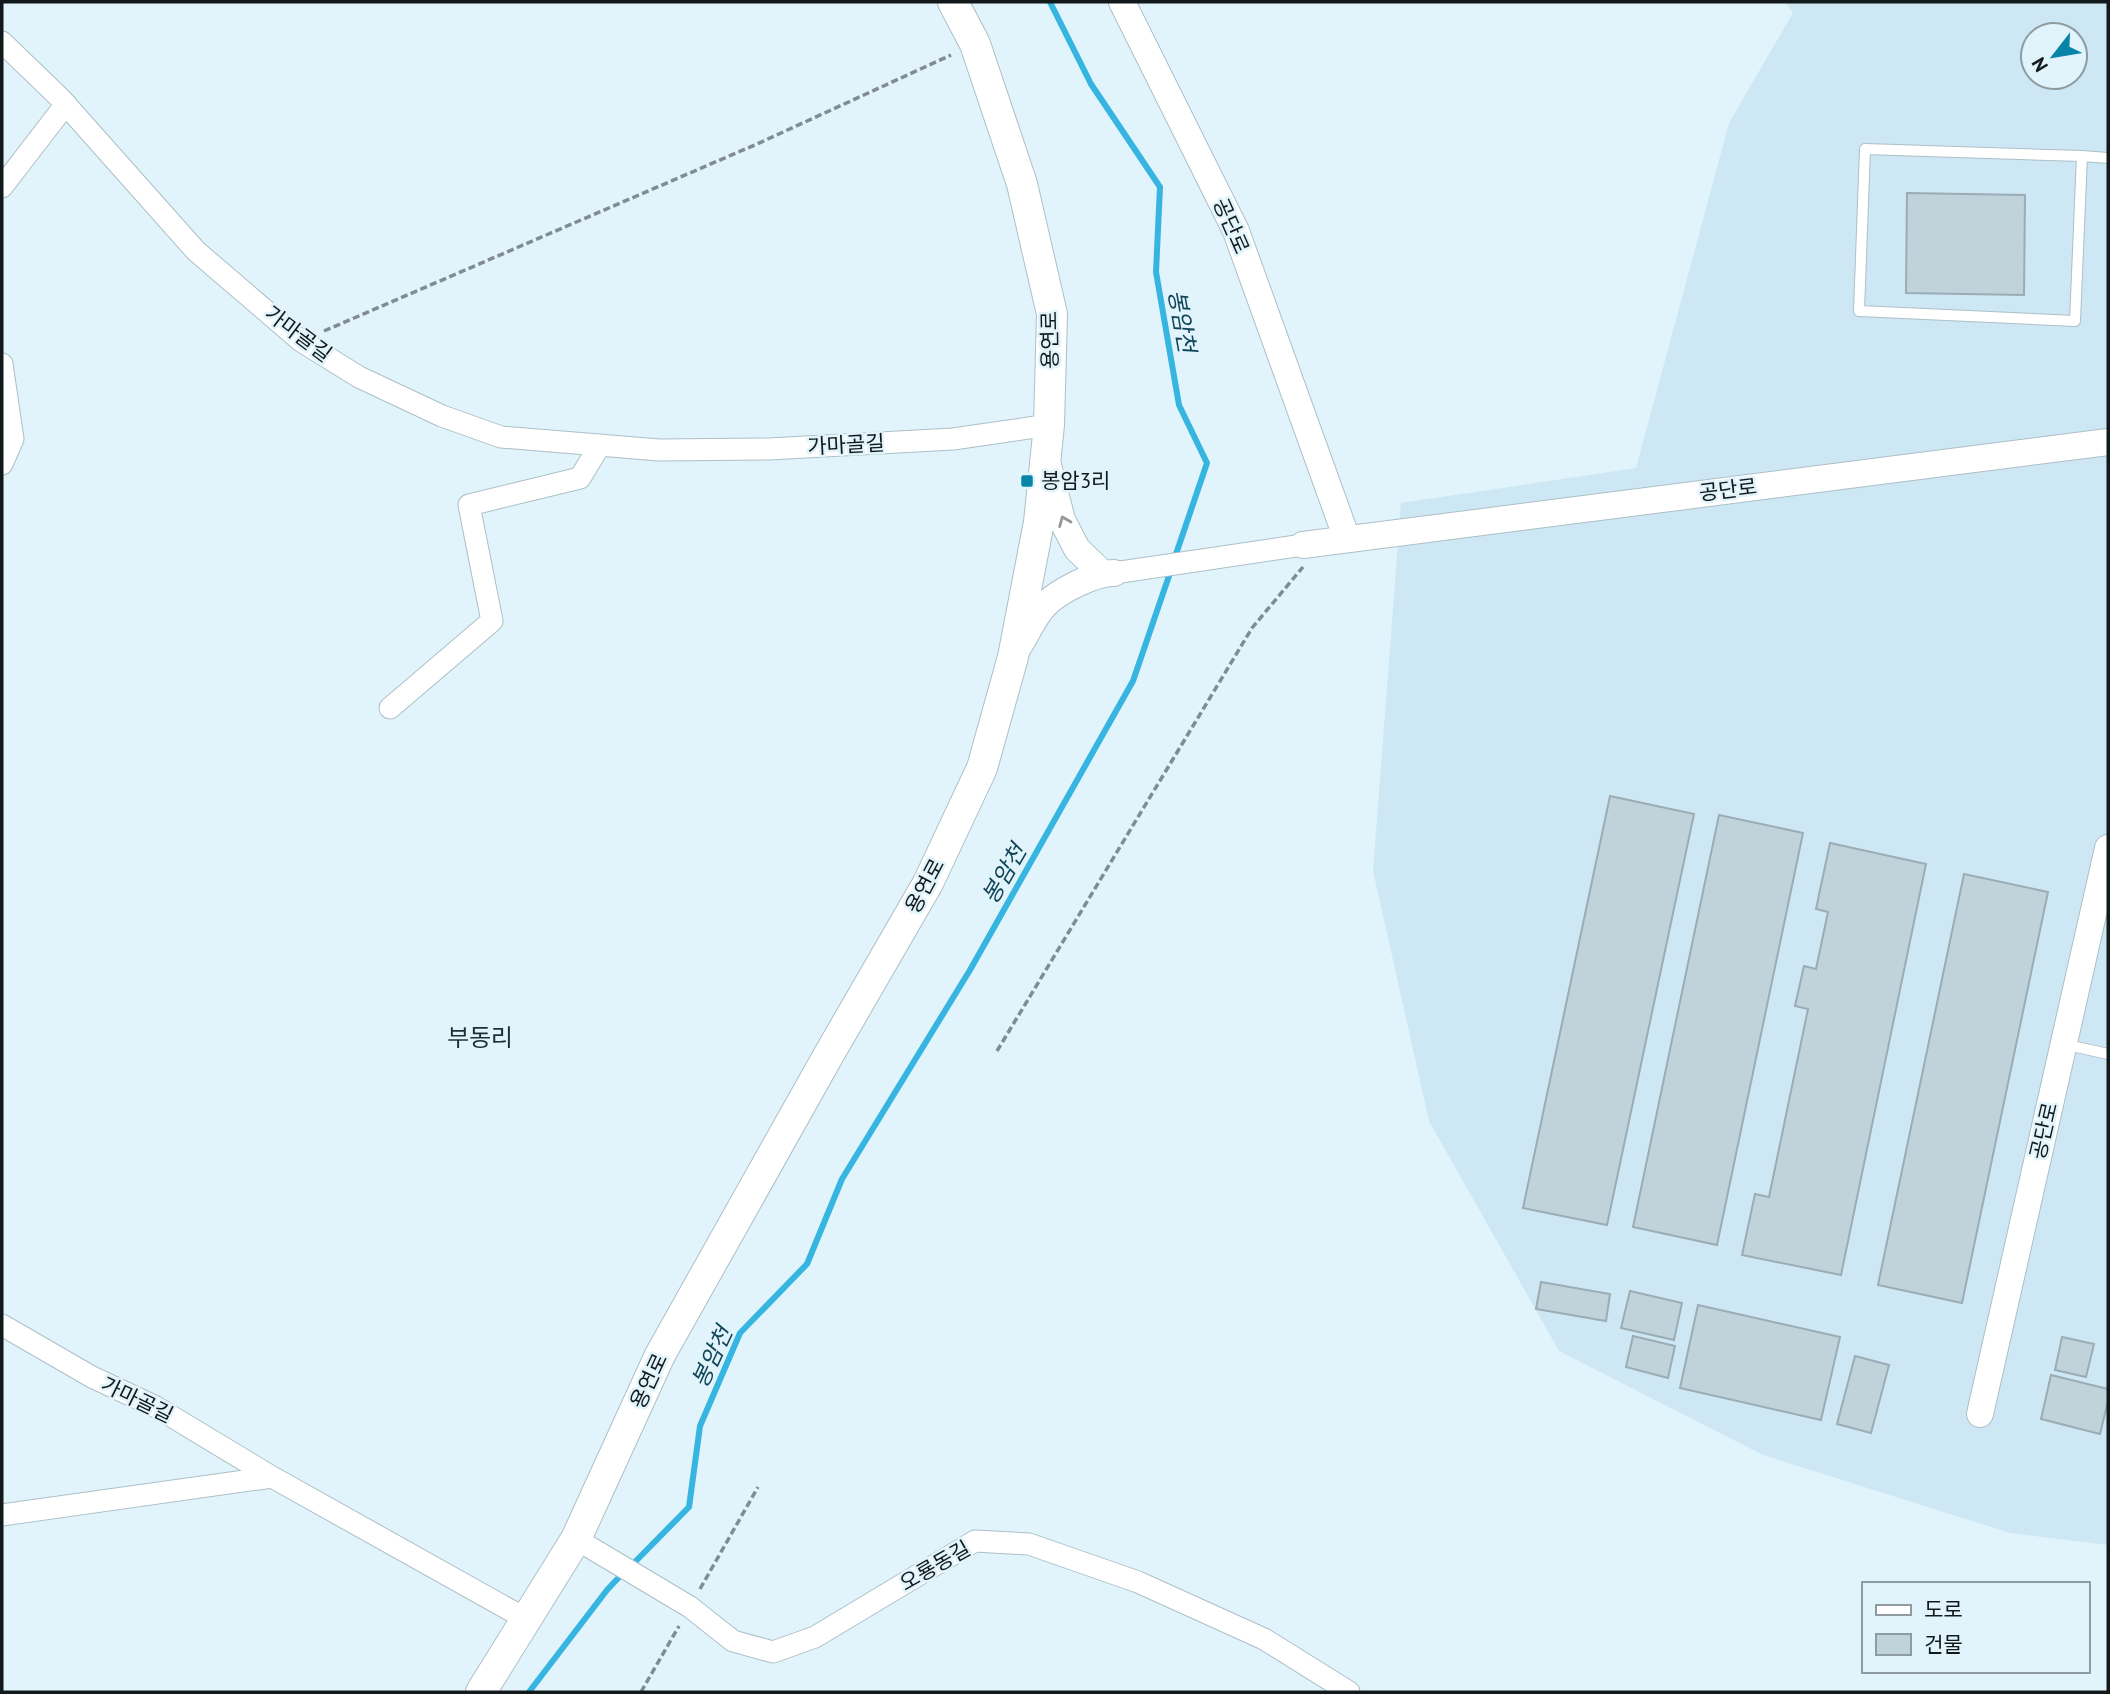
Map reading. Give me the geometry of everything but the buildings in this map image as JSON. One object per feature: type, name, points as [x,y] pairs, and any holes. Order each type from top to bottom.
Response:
[{"type":"main road","name":"용연로","points":[[481,1692],[518,1614],[576,1539],[660,1355],[928,883],[982,768],[1013,657],[1039,522],[1049,425],[1052,314],[1022,184],[975,44],[953,2]]},
{"type":"street","name":"공단로","points":[[1122,2],[1236,231],[1338,540]]},
{"type":"street","name":"가마골길","points":[[2,42],[65,104],[196,250],[301,341],[359,377],[442,415],[501,437],[659,450],[769,449],[953,439],[1049,425]]},
{"type":"street","points":[[2,187],[65,104]]},
{"type":"street","points":[[2,364],[13,439],[2,464]]},
{"type":"street","name":"공단로","points":[[1303,545],[2108,442]]},
{"type":"street","points":[[390,708],[492,621],[469,505],[580,478],[600,444]]},
{"type":"street","points":[[1046,458],[1062,520],[1077,549],[1108,573]]},
{"type":"street","points":[[1013,657],[1044,606],[1065,590],[1108,573],[1303,545]]},
{"type":"street","name":"공단로","points":[[1980,1414],[2108,848]]},
{"type":"street","name":"가마골길","points":[[2,1325],[92,1377],[156,1407],[272,1477],[518,1614]]},
{"type":"street","points":[[2,1515],[272,1477]]},
{"type":"street","name":"오룡동길","points":[[576,1539],[690,1607],[733,1641],[773,1652],[815,1637],[975,1541],[1029,1544],[1138,1581],[1264,1639],[1349,1692]]},
{"type":"lane","points":[[2082,156],[2076,321],[1858,311],[1865,149],[2082,156],[2108,158]]},
{"type":"lane","points":[[2063,1044],[2108,1054]]},
{"type":"path","points":[[301,341],[757,144],[975,44]]},
{"type":"path","points":[[997,1051],[1252,628],[1297,573],[1338,540]]},
{"type":"shaded area","points":[[1785,2],[2108,2],[2108,1545],[2010,1533],[1763,1455],[1559,1351],[1429,1121],[1373,871],[1401,503],[1636,468],[1729,123],[1793,13]]},
{"type":"waterway","name":"봉암천","points":[[1050,2],[1091,84],[1160,187],[1156,272],[1179,405],[1207,463],[1174,560]]},
{"type":"waterway","name":"봉암천","points":[[631,1566],[689,1507],[700,1426],[740,1333],[807,1264],[842,1179],[970,970],[1133,681],[1171,570]]},
{"type":"waterway","name":"봉암천","points":[[529,1692],[623,1573]]},
{"type":"place","name":"봉암3리","points":[[1027,481]]},
{"type":"district","name":"부동리","points":[[480,1038]]}]
